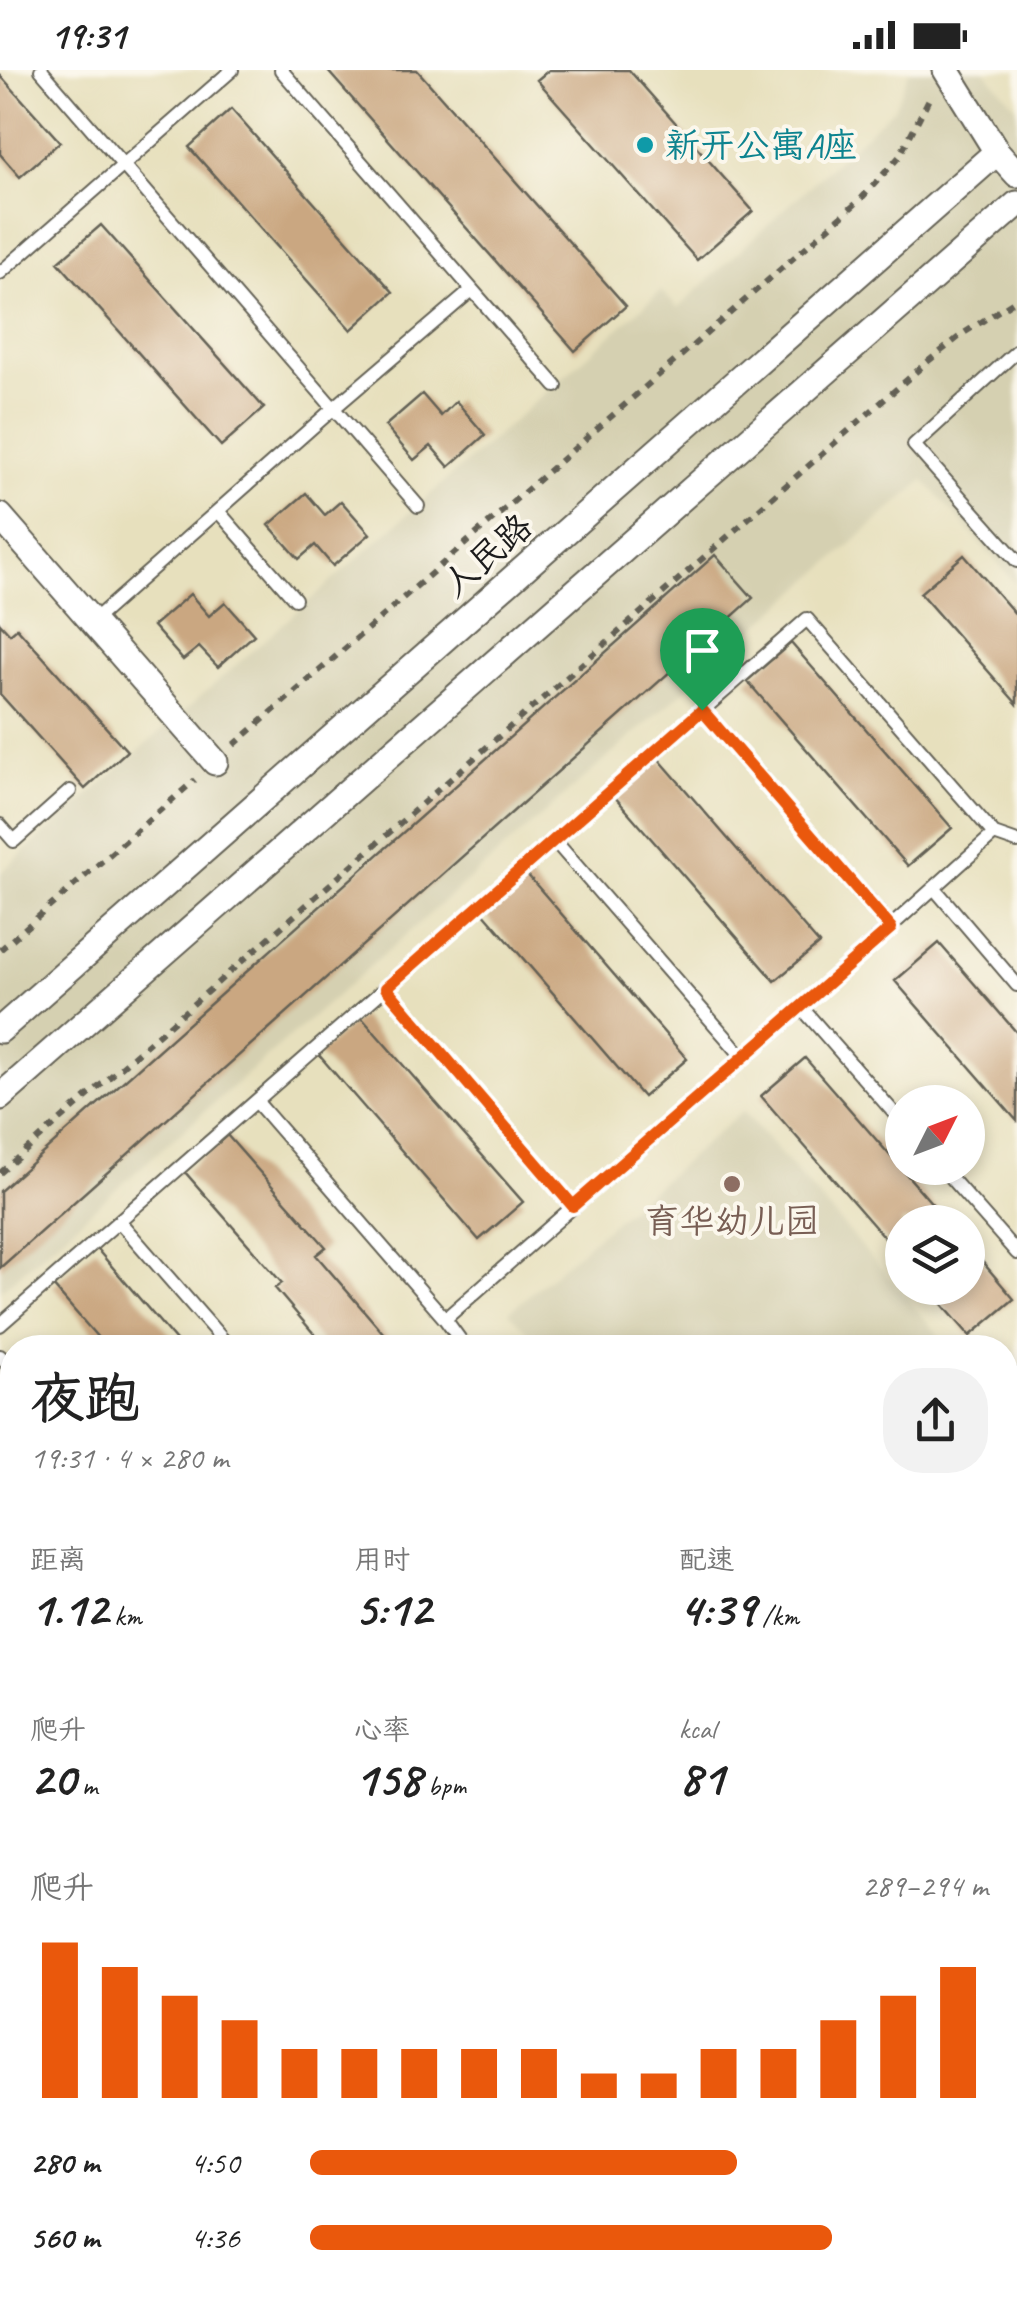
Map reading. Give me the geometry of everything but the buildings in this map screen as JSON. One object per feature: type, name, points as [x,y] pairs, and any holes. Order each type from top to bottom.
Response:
[{"type":"street","points":[[942,77],[1017,174]]},
{"type":"street","name":"人民路","points":[[0,1030],[998,152]]},
{"type":"street","points":[[0,1097],[1017,204]]},
{"type":"street","points":[[0,516],[214,762]]},
{"type":"lane","points":[[41,70],[418,506]]},
{"type":"lane","points":[[0,273],[232,70]]},
{"type":"lane","points":[[281,70],[556,386]]},
{"type":"lane","points":[[92,622],[472,290]]},
{"type":"lane","points":[[1017,351],[914,444],[1017,561]]},
{"type":"lane","points":[[218,511],[295,599]]},
{"type":"lane","points":[[0,1325],[807,618],[994,834],[1017,842]]},
{"type":"lane","points":[[702,710],[891,928]]},
{"type":"lane","points":[[0,825],[14,841],[70,791]]},
{"type":"lane","points":[[445,1319],[994,834]]},
{"type":"lane","points":[[554,840],[743,1057]]},
{"type":"lane","points":[[934,889],[1017,985]]},
{"type":"lane","points":[[386,988],[573,1206]]},
{"type":"lane","points":[[801,1007],[885,1103]]},
{"type":"lane","points":[[256,1101],[457,1335]]},
{"type":"lane","points":[[957,1185],[1017,1253]]},
{"type":"lane","points":[[119,1221],[219,1335]]},
{"type":"path","points":[[0,950],[860,200],[899,157],[942,77]]},
{"type":"path","points":[[0,1174],[926,363],[1017,299]]},
{"type":"shaded area","points":[[910,70],[984,70],[1017,107],[1017,585],[924,480],[0,1291],[0,873],[661,291],[678,308],[894,108]]},
{"type":"shaded area","name":"育华幼儿园","points":[[743,1111],[885,1274],[885,1305],[912,1305],[939,1335],[531,1335],[509,1312]]},
{"type":"place","name":"新开公寓A座","points":[[645,145]]},
{"type":"place","name":"育华幼儿园","points":[[732,1184]]},
{"type":"route","points":[[702,710],[891,928],[573,1206],[386,988],[702,710]]}]
